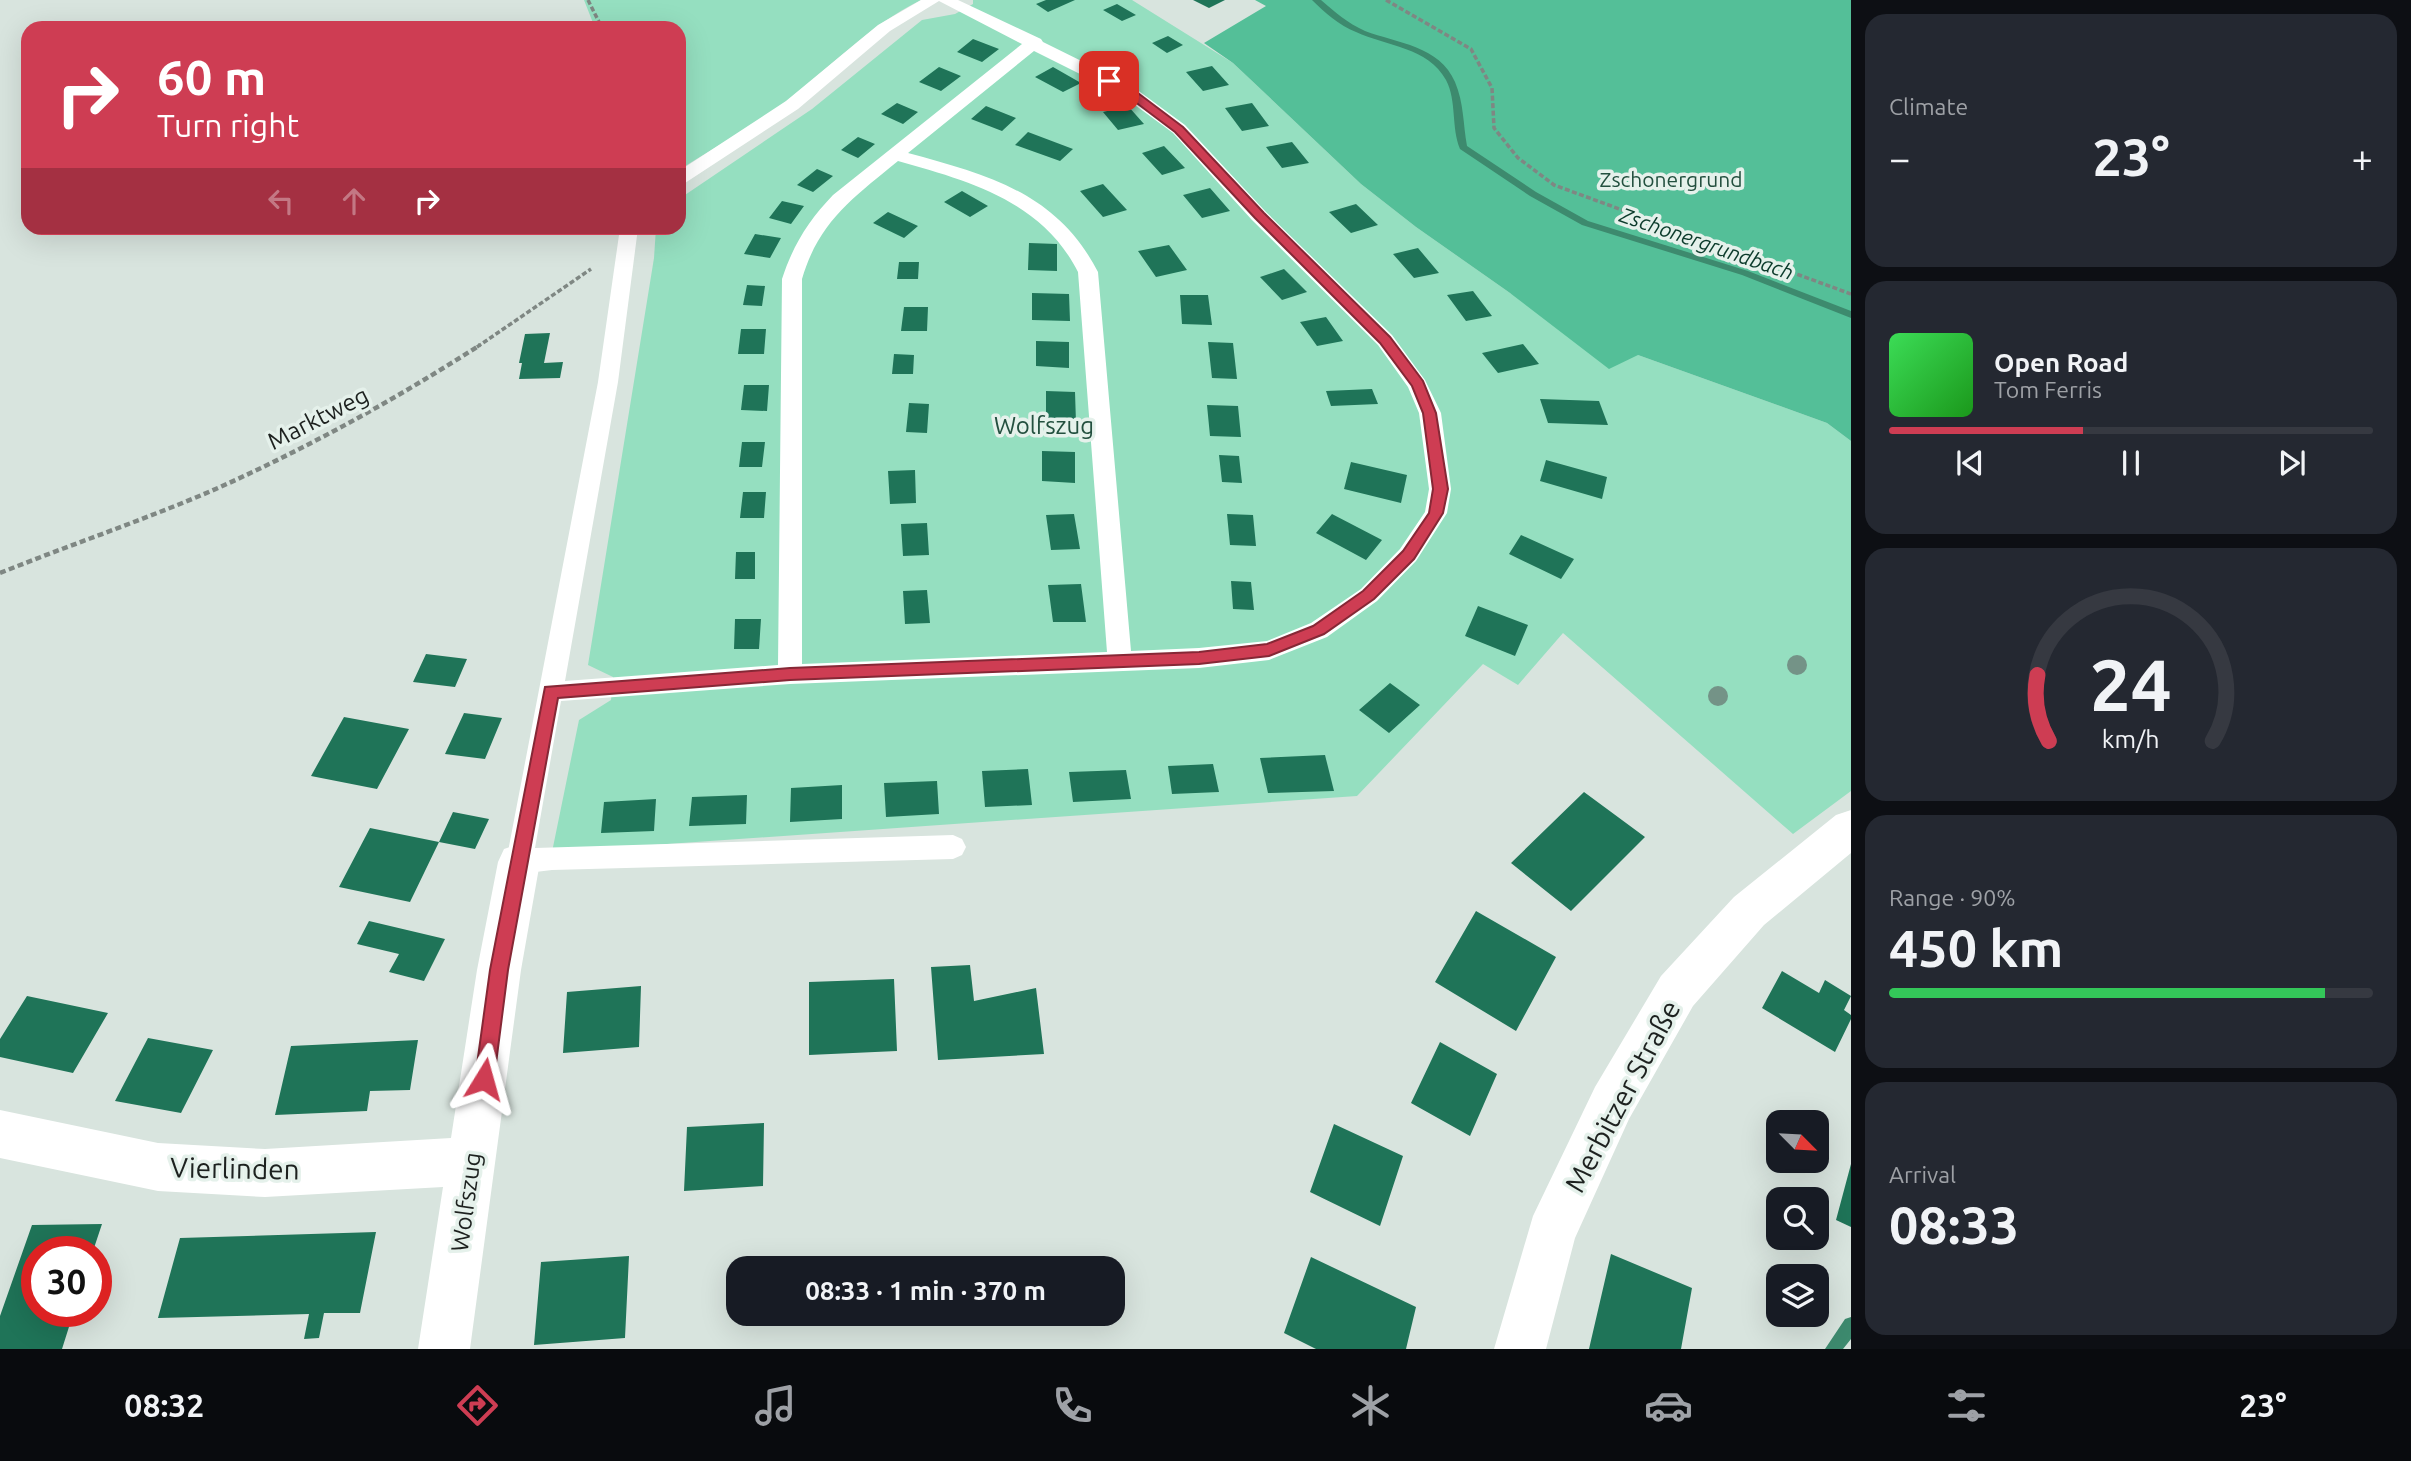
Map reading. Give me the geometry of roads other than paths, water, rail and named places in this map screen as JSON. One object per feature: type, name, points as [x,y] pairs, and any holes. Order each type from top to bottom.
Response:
[{"type":"street","name":"Merbitzer Straße","points":[[1520,1349],[1552,1234],[1612,1103],[1677,991],[1749,911],[1851,828]]},
{"type":"street","name":"Wolfszug","points":[[444,1349],[499,970],[519,862]]},
{"type":"street","name":"Vierlinden","points":[[0,1134],[158,1167],[265,1173],[473,1161]]},
{"type":"lane","points":[[686,174],[792,105],[884,28],[932,0]]},
{"type":"lane","points":[[551,692],[790,674],[1199,658],[1269,650],[1319,630],[1369,595],[1409,555],[1436,513],[1440,489],[1430,413],[1418,385],[1385,340],[1259,216],[1179,129],[1126,90],[1035,42],[946,0]]},
{"type":"lane","points":[[790,674],[792,279],[799,252],[816,221],[1035,42]]},
{"type":"lane","points":[[894,155],[977,180],[1038,210],[1065,233],[1081,252],[1088,272],[1120,661]]},
{"type":"lane","name":"Wolfszug","points":[[519,862],[608,382],[627,236]]},
{"type":"lane","points":[[519,862],[552,858],[953,847]]},
{"type":"waterway","name":"Zschonergrundbach","points":[[1316,0],[1345,24],[1361,32],[1412,48],[1440,65],[1450,80],[1457,99],[1463,147],[1533,194],[1585,223],[1745,273],[1851,315]]},
{"type":"waterway","name":"Zschonergrundbach","points":[[1833,1349],[1851,1325]]},
{"type":"park label","name":"Zschonergrund","points":[[1671,179]]}]
